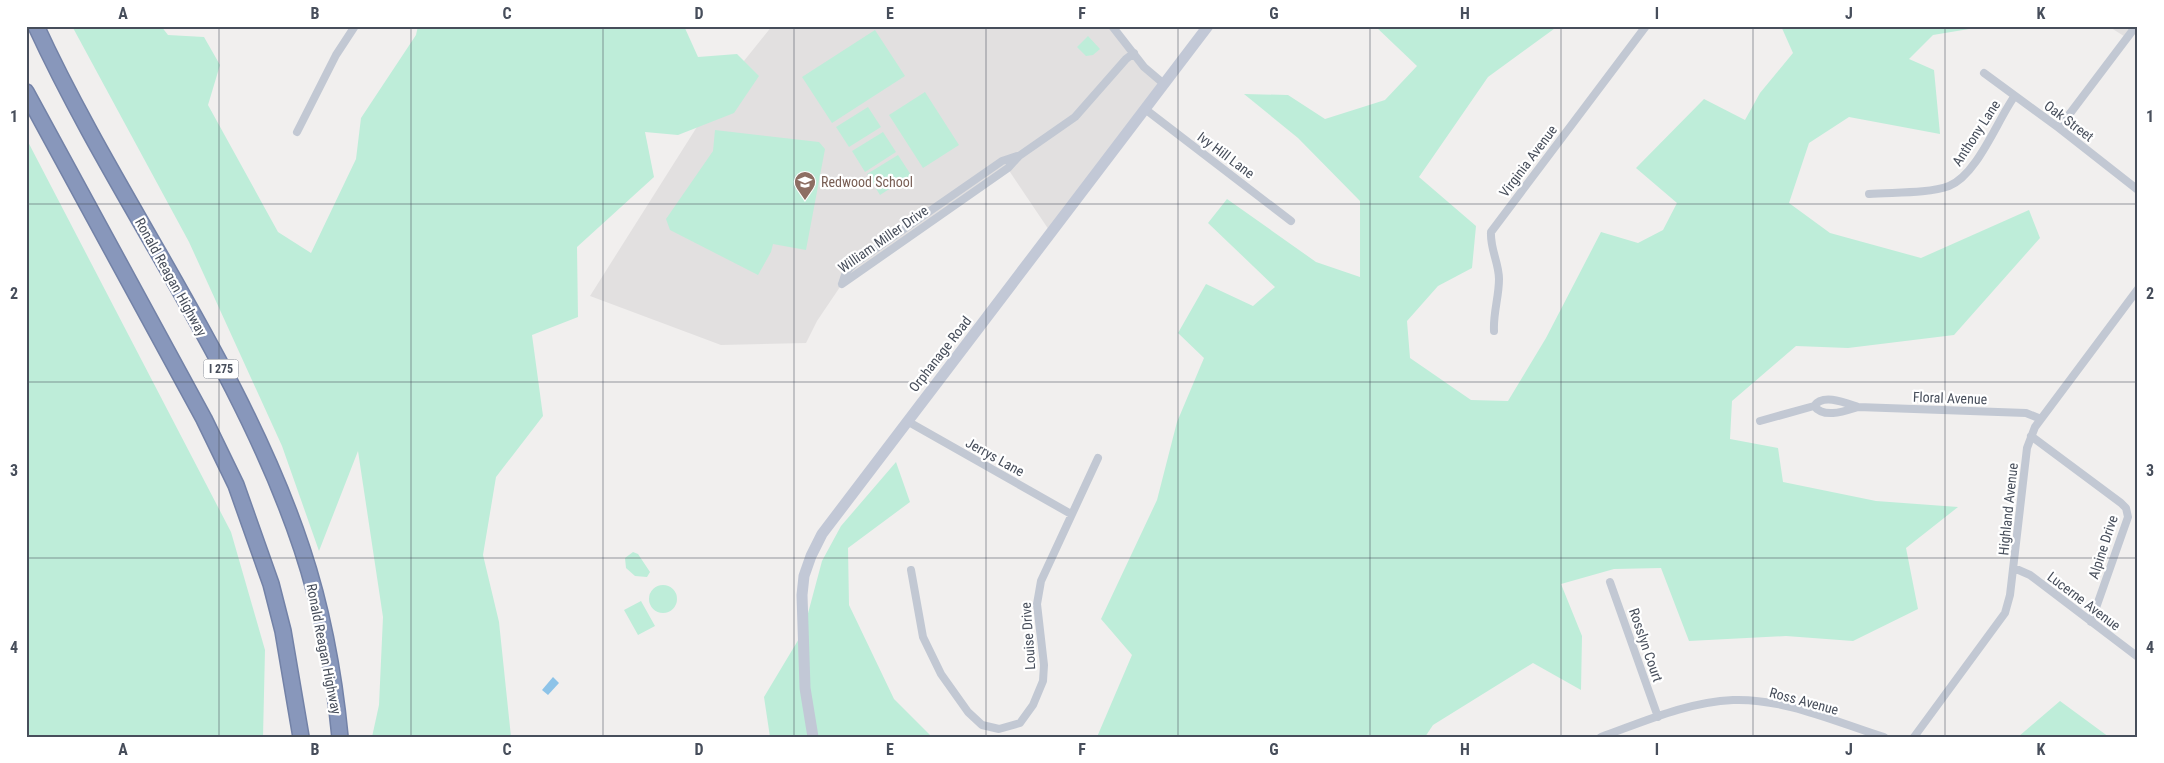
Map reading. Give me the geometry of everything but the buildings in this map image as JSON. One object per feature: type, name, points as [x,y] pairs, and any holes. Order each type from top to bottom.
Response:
[{"type":"highway","name":"Ronald Reagan Highway","points":[[36,26],[89,130],[241,406],[282,495],[302,550],[314,592],[335,697],[340,737]]},
{"type":"highway","name":"I 275","points":[[26,92],[204,419],[236,485],[271,584],[283,631],[300,737]]},
{"type":"main road","name":"Orphanage Road","points":[[813,737],[806,688],[802,595],[804,576],[822,534],[1208,26]]},
{"type":"street","points":[[297,132],[336,55],[355,26]]},
{"type":"street","points":[[1112,26],[1144,67],[1164,84]]},
{"type":"street","name":"Virginia Avenue","points":[[1494,331],[1493,318],[1499,279],[1490,242],[1491,232],[1646,26]]},
{"type":"street","points":[[2059,128],[2136,26]]},
{"type":"street","name":"William Miller Drive","points":[[1019,156],[1002,161],[855,263],[846,272],[842,284],[1008,168],[1019,156],[1075,116],[1126,59],[1134,53]]},
{"type":"street","name":"Oak Street","points":[[1984,73],[2014,97],[2059,128],[2138,190]]},
{"type":"street","name":"Anthony Lane","points":[[1868,194],[1931,189],[1954,183],[1972,165],[2014,97]]},
{"type":"street","name":"Ivy Hill Lane","points":[[1145,109],[1291,221]]},
{"type":"street","name":"Highland Avenue","points":[[1914,737],[2005,613],[2014,568],[2027,448],[2031,436],[2041,419],[2138,289]]},
{"type":"street","name":"Floral Avenue","points":[[1760,421],[1814,406],[1821,400],[1839,400],[1858,407],[2026,413],[2041,419]]},
{"type":"street","name":"Floral Avenue","points":[[1814,406],[1820,411],[1840,413],[1858,407]]},
{"type":"street","name":"Jerrys Lane","points":[[907,421],[1071,514]]},
{"type":"street","name":"Alpine Drive","points":[[2031,436],[2093,481],[2126,508],[2128,516],[2091,622]]},
{"type":"street","name":"Louise Drive","points":[[911,570],[923,637],[941,674],[968,712],[982,725],[998,729],[1013,727],[1026,718],[1040,692],[1043,680],[1044,665],[1038,617],[1038,593],[1041,581],[1098,458]]},
{"type":"street","name":"Lucerne Avenue","points":[[2014,568],[2030,575],[2138,657]]},
{"type":"street","name":"Rosslyn Court","points":[[1610,582],[1658,717]]},
{"type":"street","name":"Ross Avenue","points":[[1601,737],[1658,717],[1711,702],[1749,700],[1773,703],[1884,737]]},
{"type":"shaded area","name":"Redwood School","points":[[772,26],[1112,26],[1134,53],[1164,84],[1051,233],[1008,169],[842,284],[817,321],[806,343],[721,345],[590,296],[719,92]]},
{"type":"shaded area","points":[[2108,26],[2136,26],[2127,38]]},
{"type":"green space","points":[[72,26],[161,26],[168,35],[204,37],[220,65],[208,105],[278,232],[311,253],[356,159],[361,118],[416,35],[418,26],[684,26],[698,57],[737,54],[759,76],[734,113],[678,135],[645,132],[654,177],[577,247],[578,317],[532,335],[543,416],[496,477],[483,555],[499,622],[511,737],[372,737],[379,705],[383,617],[358,451],[319,551],[282,446],[189,242]]},
{"type":"green space","points":[[1375,26],[1558,26],[1488,77],[1419,177],[1476,226],[1472,268],[1438,286],[1407,321],[1410,358],[1471,400],[1508,401],[1546,338],[1601,232],[1638,243],[1663,230],[1677,203],[1636,168],[1704,99],[1745,120],[1760,93],[1793,53],[1781,26],[1987,26],[1933,35],[1909,59],[1934,70],[1940,134],[1849,117],[1809,143],[1789,203],[1830,233],[1921,258],[2029,210],[2040,238],[1954,335],[1848,348],[1796,346],[1732,401],[1730,439],[1778,448],[1783,482],[1876,501],[1958,507],[1906,548],[1918,609],[1853,641],[1786,636],[1689,641],[1661,568],[1614,569],[1561,584],[1582,636],[1581,690],[1533,663],[1433,725],[1425,737],[1097,737],[1132,655],[1101,619],[1157,500],[1177,422],[1204,358],[1178,333],[1206,284],[1253,306],[1275,287],[1208,223],[1227,199],[1316,262],[1360,277],[1360,201],[1298,138],[1244,94],[1288,95],[1325,119],[1385,100],[1417,66]]},
{"type":"green space","points":[[875,30],[905,76],[832,123],[802,77]]},
{"type":"green space","points":[[1088,36],[1100,49],[1093,55],[1086,56],[1077,47]]},
{"type":"green space","points":[[925,92],[959,145],[923,168],[889,115]]},
{"type":"green space","points":[[868,107],[881,127],[849,147],[836,127]]},
{"type":"green space","points":[[715,130],[819,142],[825,149],[806,250],[773,244],[771,252],[758,275],[670,230],[666,219],[713,151]]},
{"type":"green space","points":[[883,132],[896,152],[865,172],[852,151]]},
{"type":"green space","points":[[26,138],[231,532],[265,650],[263,737],[26,737]]},
{"type":"green space","points":[[898,155],[911,175],[880,195],[867,174]]},
{"type":"green space","points":[[896,462],[910,502],[848,548],[849,605],[894,699],[932,737],[770,737],[764,697],[803,632],[822,561],[841,526]]},
{"type":"green space","points":[[633,552],[638,554],[650,572],[647,577],[635,576],[626,568],[625,558]]},
{"type":"green space","points":[[663,585],[673,589],[677,599],[673,609],[663,613],[653,609],[649,599],[653,589]]},
{"type":"green space","points":[[641,601],[655,626],[638,635],[624,610]]},
{"type":"green space","points":[[2060,701],[2109,737],[2018,737]]},
{"type":"water","points":[[553,677],[559,683],[548,695],[542,690]]},
{"type":"place","name":"Redwood School","points":[[805,201]]}]
